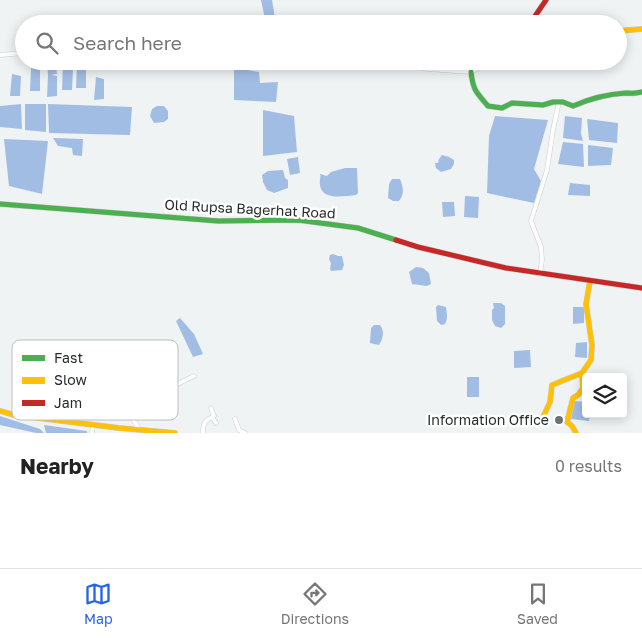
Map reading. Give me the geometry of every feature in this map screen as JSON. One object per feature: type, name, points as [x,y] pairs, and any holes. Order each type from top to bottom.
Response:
[{"type":"main road","points":[[536,15],[546,0]]},
{"type":"main road","points":[[627,30],[642,30]]},
{"type":"main road","points":[[471,72],[473,87],[488,106],[502,108],[512,103],[544,105],[559,102],[573,106],[590,99],[642,92]]},
{"type":"main road","name":"Old Rupsa Bagerhat Road","points":[[0,204],[218,221],[298,220],[340,225],[358,228],[427,249],[506,268],[642,288]]},
{"type":"main road","points":[[543,417],[550,402],[552,385],[582,373],[592,360],[592,345],[586,304],[590,281]]},
{"type":"main road","points":[[576,433],[567,422],[573,398],[582,389]]},
{"type":"main road","points":[[54,420],[175,433]]},
{"type":"street","points":[[0,54],[15,53]]},
{"type":"street","points":[[442,70],[471,72],[474,70]]},
{"type":"street","points":[[540,274],[541,247],[531,221],[547,170],[559,102]]},
{"type":"street","points":[[178,384],[194,376]]},
{"type":"street","points":[[212,408],[214,416],[212,417],[216,423]]},
{"type":"street","points":[[203,433],[203,423],[212,417]]},
{"type":"street","points":[[235,419],[239,430],[245,433]]},
{"type":"street","points":[[134,420],[139,430]]},
{"type":"street","points":[[92,433],[93,425]]},
{"type":"water","points":[[261,0],[272,0],[274,15],[264,15]]},
{"type":"water","points":[[31,70],[40,70],[40,91],[30,91]]},
{"type":"water","points":[[48,70],[57,70],[57,74],[51,75],[57,76],[57,96],[47,97]]},
{"type":"water","points":[[63,70],[73,70],[72,90],[62,90]]},
{"type":"water","points":[[77,70],[86,70],[86,88],[76,88]]},
{"type":"water","points":[[234,70],[259,72],[260,83],[278,82],[276,102],[234,100]]},
{"type":"water","points":[[12,74],[21,76],[20,96],[10,96]]},
{"type":"water","points":[[96,77],[104,79],[104,99],[94,100]]},
{"type":"water","points":[[21,104],[22,129],[0,127],[0,106]]},
{"type":"water","points":[[25,104],[46,104],[46,132],[25,130]]},
{"type":"water","points":[[48,104],[132,107],[130,135],[49,133]]},
{"type":"water","points":[[157,106],[164,106],[168,111],[168,119],[164,122],[154,123],[150,116],[152,109]]},
{"type":"water","points":[[263,110],[294,116],[297,152],[263,156]]},
{"type":"water","points":[[495,116],[548,120],[534,169],[541,181],[534,203],[487,193],[489,136]]},
{"type":"water","points":[[565,116],[582,118],[581,134],[583,141],[563,138]]},
{"type":"water","points":[[587,119],[618,123],[617,143],[589,140]]},
{"type":"water","points":[[53,138],[83,139],[82,156],[73,155],[72,148],[58,146]]},
{"type":"water","points":[[4,139],[48,141],[42,194],[9,186]]},
{"type":"water","points":[[563,142],[583,144],[584,167],[558,164]]},
{"type":"water","points":[[588,145],[613,148],[611,165],[588,166]]},
{"type":"water","points":[[442,155],[454,160],[454,164],[451,169],[441,172],[436,168],[435,163],[438,163]]},
{"type":"water","points":[[298,157],[300,173],[290,175],[287,159]]},
{"type":"water","points":[[345,168],[357,168],[358,193],[356,195],[334,196],[325,193],[320,185],[320,174],[327,176],[331,172]]},
{"type":"water","points":[[283,170],[285,178],[288,180],[288,188],[274,193],[267,190],[262,175],[268,171]]},
{"type":"water","points":[[392,179],[400,179],[402,184],[403,193],[399,201],[393,201],[388,198],[389,184]]},
{"type":"water","points":[[570,183],[590,185],[590,196],[568,195]]},
{"type":"water","points":[[465,196],[479,197],[478,218],[464,217]]},
{"type":"water","points":[[442,202],[454,202],[455,216],[443,217]]},
{"type":"water","points":[[330,255],[342,256],[344,265],[342,270],[331,271],[329,259]]},
{"type":"water","points":[[416,267],[423,268],[429,273],[431,284],[427,286],[412,284],[409,272]]},
{"type":"water","points":[[493,303],[501,303],[505,306],[505,324],[501,328],[495,326],[492,320]]},
{"type":"water","points":[[438,305],[446,307],[447,318],[445,324],[441,325],[437,321],[436,307]]},
{"type":"water","points":[[573,307],[584,307],[584,323],[573,324]]},
{"type":"water","points":[[180,318],[194,334],[203,354],[193,357],[176,321]]},
{"type":"water","points":[[374,325],[380,325],[383,330],[379,345],[370,343],[371,328]]},
{"type":"water","points":[[587,342],[587,358],[575,357],[576,343]]},
{"type":"water","points":[[530,350],[531,367],[514,368],[514,351]]},
{"type":"water","points":[[467,377],[479,377],[479,397],[467,397]]},
{"type":"water","points":[[574,401],[582,402],[582,418],[589,418],[589,421],[571,419]]},
{"type":"water","points":[[0,416],[40,429],[44,433],[36,433],[0,425]]},
{"type":"water","points":[[44,425],[87,431],[87,433],[46,433]]},
{"type":"traffic: fast","points":[[471,72],[474,87],[488,106],[502,108],[512,103],[543,105],[563,102],[573,106],[606,96],[642,92]]},
{"type":"traffic: fast","points":[[0,204],[218,221],[298,220],[358,228],[396,240]]},
{"type":"traffic: slow","points":[[627,30],[642,29]]},
{"type":"traffic: slow","points":[[576,433],[567,422],[573,398],[583,388],[582,373],[591,360],[592,345],[586,304],[590,281]]},
{"type":"traffic: slow","points":[[543,417],[550,402],[552,385],[582,373]]},
{"type":"traffic: slow","points":[[0,411],[12,414]]},
{"type":"traffic: slow","points":[[54,420],[175,433]]},
{"type":"traffic: jam","points":[[536,15],[546,0]]},
{"type":"traffic: jam","points":[[396,240],[506,268],[642,288]]},
{"type":"place","name":"Information Office","points":[[559,420]]}]
